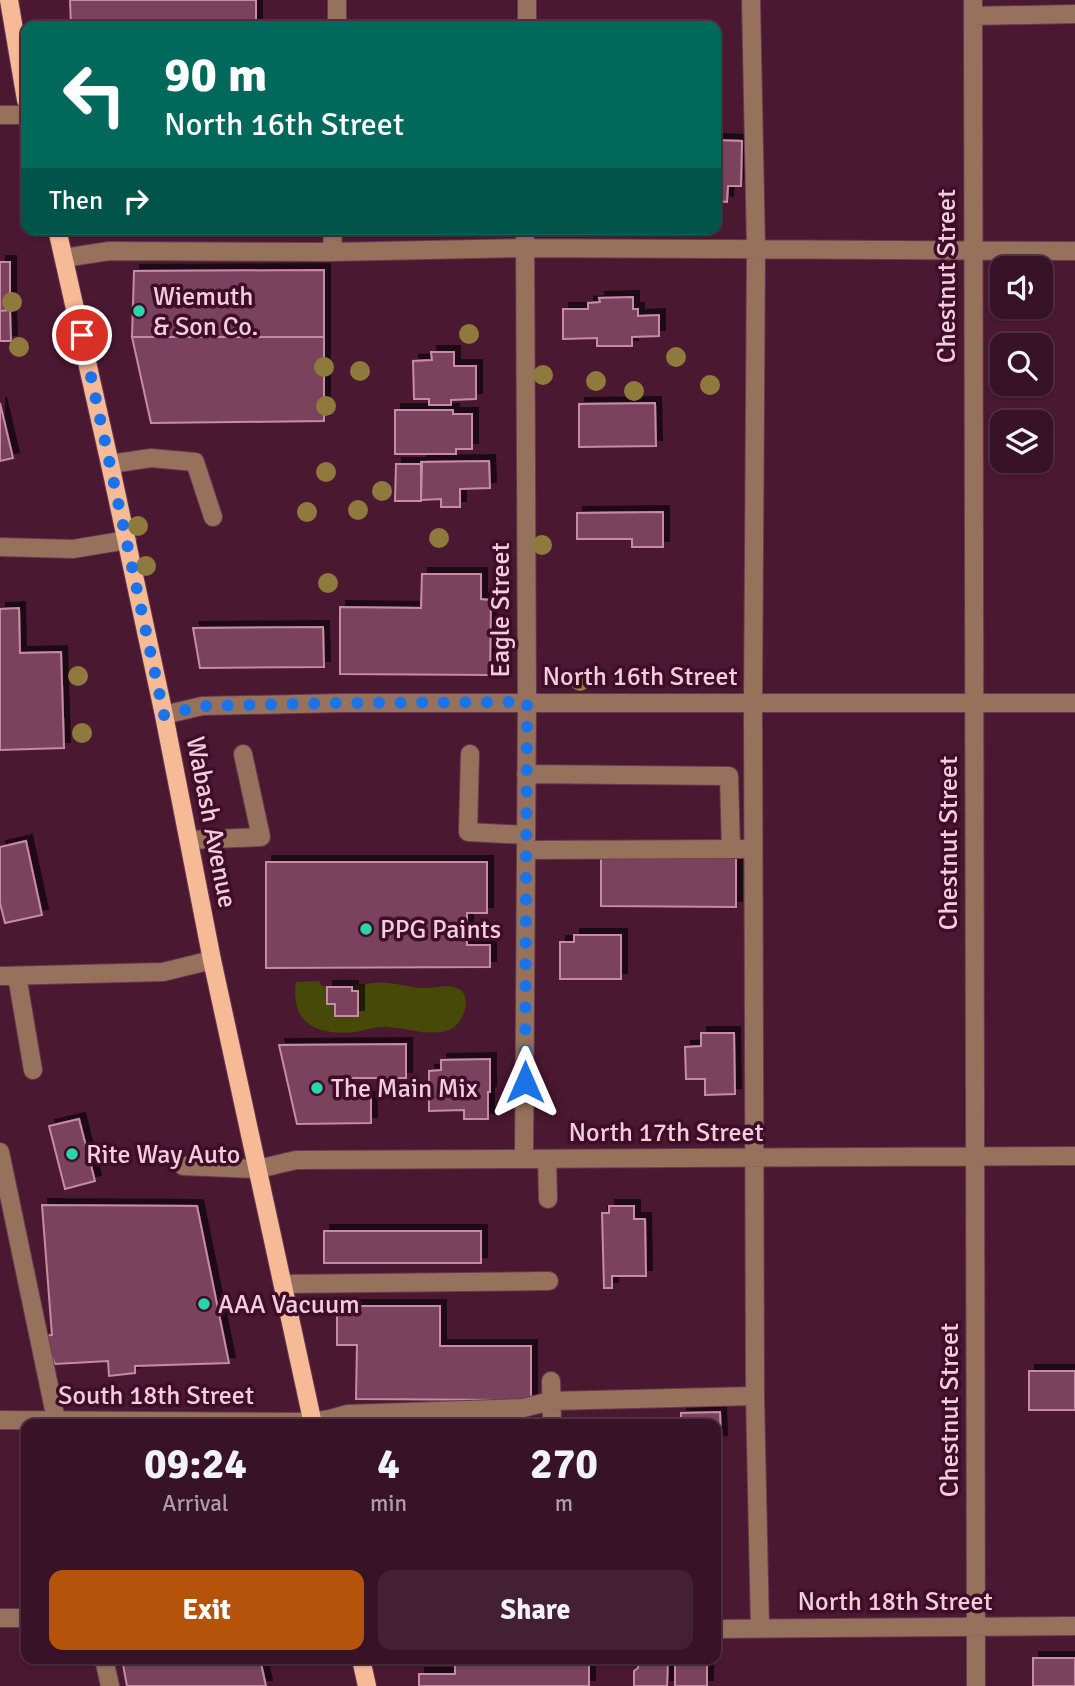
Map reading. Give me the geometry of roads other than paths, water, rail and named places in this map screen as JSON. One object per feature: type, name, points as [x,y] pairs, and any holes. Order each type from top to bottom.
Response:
[{"type":"main road","points":[[9,0],[21,71]]},
{"type":"main road","name":"Wabash Avenue","points":[[58,235],[127,540],[212,960],[311,1419]]},
{"type":"main road","points":[[361,1664],[367,1686]]},
{"type":"street","points":[[337,0],[337,21]]},
{"type":"street","points":[[527,0],[527,21]]},
{"type":"street","points":[[751,0],[756,249],[752,702],[755,1396],[760,1629]]},
{"type":"street","points":[[972,8],[1075,14]]},
{"type":"street","name":"Chestnut Street","points":[[972,8],[975,1686]]},
{"type":"street","points":[[0,115],[21,115]]},
{"type":"street","points":[[332,252],[333,235]]},
{"type":"street","name":"Eagle Street","points":[[524,1159],[527,702],[525,235]]},
{"type":"street","points":[[64,258],[109,251],[332,252],[524,248],[1075,251]]},
{"type":"street","points":[[110,464],[151,458],[195,462],[213,517]]},
{"type":"street","points":[[0,547],[73,549],[127,540]]},
{"type":"street","name":"North 16th Street","points":[[164,715],[202,706],[354,703],[1075,704]]},
{"type":"street","points":[[189,840],[261,837],[243,754]]},
{"type":"street","points":[[470,754],[468,832],[526,842],[753,849]]},
{"type":"street","points":[[526,774],[729,776],[731,849]]},
{"type":"street","points":[[33,1070],[9,976],[163,972],[212,960]]},
{"type":"street","points":[[0,1152],[4,1190],[55,1419]]},
{"type":"street","name":"North 17th Street","points":[[183,1166],[258,1169],[296,1160],[1075,1156]]},
{"type":"street","points":[[547,1159],[548,1199]]},
{"type":"street","points":[[283,1284],[549,1281]]},
{"type":"street","points":[[551,1381],[552,1419]]},
{"type":"street","name":"South 18th Street","points":[[330,1419],[348,1414],[523,1408],[551,1401],[755,1396]]},
{"type":"street","name":"South 18th Street","points":[[0,1420],[21,1421]]},
{"type":"street","points":[[0,1618],[21,1618]]},
{"type":"street","name":"North 18th Street","points":[[721,1629],[1075,1626]]},
{"type":"street","points":[[105,1664],[110,1686]]},
{"type":"place","name":"Wiemuth & Son Co.","points":[[139,311]]},
{"type":"place","name":"PPG Paints","points":[[366,929]]},
{"type":"place","name":"The Main Mix","points":[[317,1088]]},
{"type":"place","name":"Rite Way Auto","points":[[72,1154]]},
{"type":"place","name":"AAA Vacuum","points":[[204,1304]]}]
